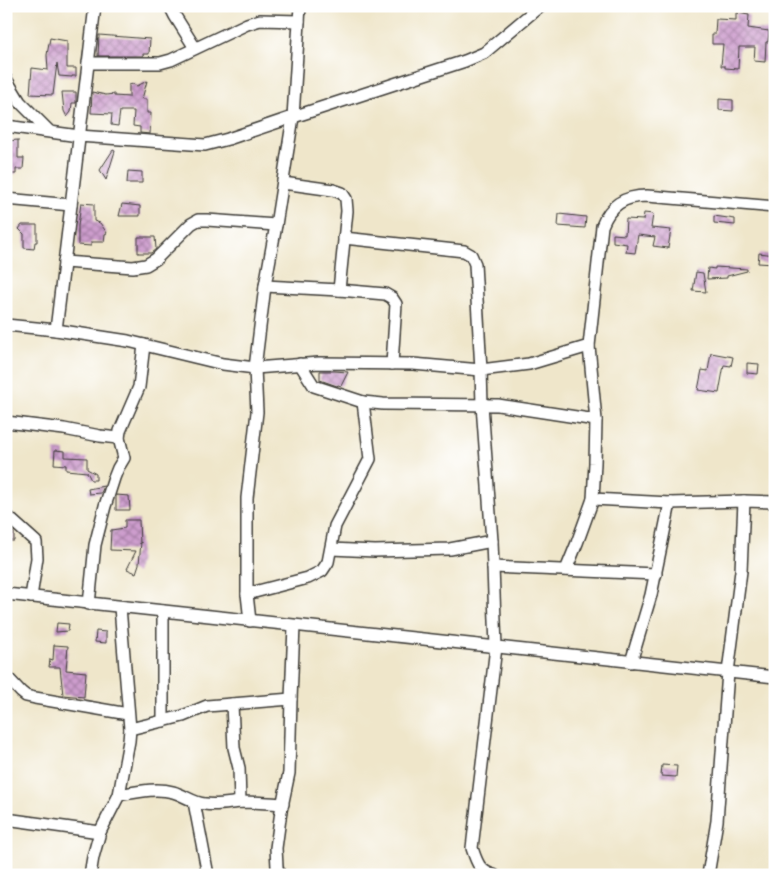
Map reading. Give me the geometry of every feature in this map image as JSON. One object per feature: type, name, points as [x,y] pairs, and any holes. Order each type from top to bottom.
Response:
[{"type":"street","points":[[56,330],[95,6]]},
{"type":"street","points":[[170,6],[195,48]]},
{"type":"street","points":[[250,621],[247,594],[247,498],[257,412],[255,368],[265,286],[293,117],[300,6]]},
{"type":"street","points":[[6,126],[79,136],[205,145],[228,139],[484,53],[540,6]]},
{"type":"street","points":[[88,63],[160,63],[172,60],[247,24],[260,20],[299,21]]},
{"type":"street","points":[[6,79],[20,102],[49,131]]},
{"type":"street","points":[[283,183],[333,190],[342,193],[346,199],[347,211],[339,290]]},
{"type":"street","points":[[566,570],[593,499],[596,420],[589,346],[602,226],[610,211],[615,205],[638,196],[775,207]]},
{"type":"street","points":[[6,198],[71,205]]},
{"type":"street","points":[[64,262],[133,267],[146,265],[156,259],[191,224],[198,220],[276,225]]},
{"type":"street","points":[[344,238],[464,251],[470,255],[475,264],[482,405],[492,541],[496,647],[472,848],[477,865],[494,875]]},
{"type":"street","points":[[265,286],[385,294],[392,298],[396,304],[392,364]]},
{"type":"street","points":[[6,325],[56,330],[128,341],[223,364],[255,368],[319,363],[413,364],[481,370],[529,364],[589,346]]},
{"type":"street","points":[[90,604],[95,545],[105,506],[118,468],[124,458],[119,438],[120,431],[139,387],[144,345]]},
{"type":"street","points":[[300,364],[314,386],[363,402],[383,404],[498,405],[596,420]]},
{"type":"street","points":[[247,594],[308,578],[322,571],[328,562],[335,526],[370,459],[363,402]]},
{"type":"street","points":[[6,422],[119,438]]},
{"type":"street","points":[[593,499],[670,503],[775,502]]},
{"type":"street","points":[[708,875],[717,821],[728,672],[741,571],[744,501]]},
{"type":"street","points":[[631,662],[651,595],[670,503]]},
{"type":"street","points":[[6,515],[36,542],[37,558],[31,597]]},
{"type":"street","points":[[331,549],[375,552],[450,549],[492,541]]},
{"type":"street","points":[[493,567],[656,574]]},
{"type":"street","points":[[6,594],[775,677]]},
{"type":"street","points":[[90,875],[100,832],[119,795],[129,741],[130,729],[120,607]]},
{"type":"street","points":[[163,611],[163,721]]},
{"type":"street","points":[[279,875],[276,848],[289,774],[294,626]]},
{"type":"street","points":[[6,676],[26,696],[128,714]]},
{"type":"street","points":[[130,729],[183,716],[207,706],[291,699]]},
{"type":"street","points":[[232,704],[234,748],[239,768],[240,802]]},
{"type":"street","points":[[119,795],[164,790],[204,804],[218,805],[240,802],[283,804]]},
{"type":"street","points":[[194,802],[208,875]]},
{"type":"street","points":[[6,819],[100,832]]},
{"type":"building","points":[[736,13],[749,15],[748,28],[769,31],[768,42],[766,42],[765,62],[754,61],[755,47],[739,47],[738,69],[721,66],[723,44],[712,44],[712,34],[715,34],[716,19],[736,20]]},
{"type":"building","points":[[99,35],[150,39],[149,54],[143,54],[143,56],[98,56]]},
{"type":"building","points":[[50,38],[67,41],[67,68],[76,68],[76,76],[59,76],[57,63],[53,95],[30,94],[32,68],[48,70],[47,55]]},
{"type":"building","points":[[147,81],[142,99],[147,99],[147,113],[151,113],[150,134],[140,133],[140,127],[133,126],[134,111],[120,111],[118,126],[111,125],[112,114],[91,113],[92,92],[129,97],[129,85],[137,86]]},
{"type":"building","points":[[62,92],[76,92],[76,103],[72,103],[71,112],[67,117],[64,111]]},
{"type":"building","points":[[719,99],[733,100],[733,111],[719,110]]},
{"type":"building","points":[[18,140],[18,158],[24,158],[23,169],[16,169],[16,174],[6,174],[7,141]]},
{"type":"building","points":[[113,150],[115,151],[106,180],[100,170]]},
{"type":"building","points":[[128,171],[142,172],[142,183],[127,183]]},
{"type":"building","points":[[81,203],[94,204],[94,221],[100,223],[107,233],[105,234],[104,242],[91,242],[91,246],[78,245]]},
{"type":"building","points":[[122,204],[140,206],[140,216],[119,216]]},
{"type":"building","points":[[644,213],[653,214],[651,228],[671,230],[668,248],[653,246],[655,237],[638,235],[635,253],[626,252],[627,244],[613,242],[613,234],[625,235],[626,219],[643,220]]},
{"type":"building","points":[[559,214],[586,217],[585,228],[558,226]]},
{"type":"building","points":[[714,216],[735,219],[735,225],[714,223]]},
{"type":"building","points":[[22,225],[37,225],[37,242],[35,242],[34,249],[24,248],[24,234],[19,229]]},
{"type":"building","points":[[138,237],[155,237],[156,249],[151,253],[138,253]]},
{"type":"building","points":[[759,253],[775,255],[774,264],[758,263]]},
{"type":"building","points":[[715,267],[747,269],[747,271],[727,276],[727,278],[707,279],[708,268],[715,269]]},
{"type":"building","points":[[696,272],[703,273],[706,292],[693,291]]},
{"type":"building","points":[[711,353],[733,357],[731,366],[724,365],[719,393],[698,390],[702,370],[708,371]]},
{"type":"building","points":[[747,363],[759,364],[758,374],[747,373]]},
{"type":"building","points":[[320,371],[348,372],[341,386],[337,386],[320,380]]},
{"type":"building","points":[[55,450],[65,451],[65,457],[87,458],[87,469],[96,474],[96,480],[91,480],[87,472],[66,470],[66,465],[54,464]]},
{"type":"building","points":[[104,486],[101,493],[89,494],[88,489]]},
{"type":"building","points":[[116,495],[129,496],[130,510],[116,510]]},
{"type":"building","points":[[125,520],[139,520],[140,544],[141,542],[139,564],[136,573],[127,569],[136,551],[110,550],[111,530],[125,528]]},
{"type":"building","points":[[6,530],[12,530],[14,541],[6,541]]},
{"type":"building","points":[[57,623],[69,624],[68,631],[56,632]]},
{"type":"building","points":[[96,631],[106,632],[106,643],[95,642]]},
{"type":"building","points":[[54,645],[68,646],[66,670],[86,672],[84,697],[63,695],[60,667],[49,667],[50,659],[53,660]]},
{"type":"building","points":[[662,765],[677,766],[676,777],[661,776]]}]
